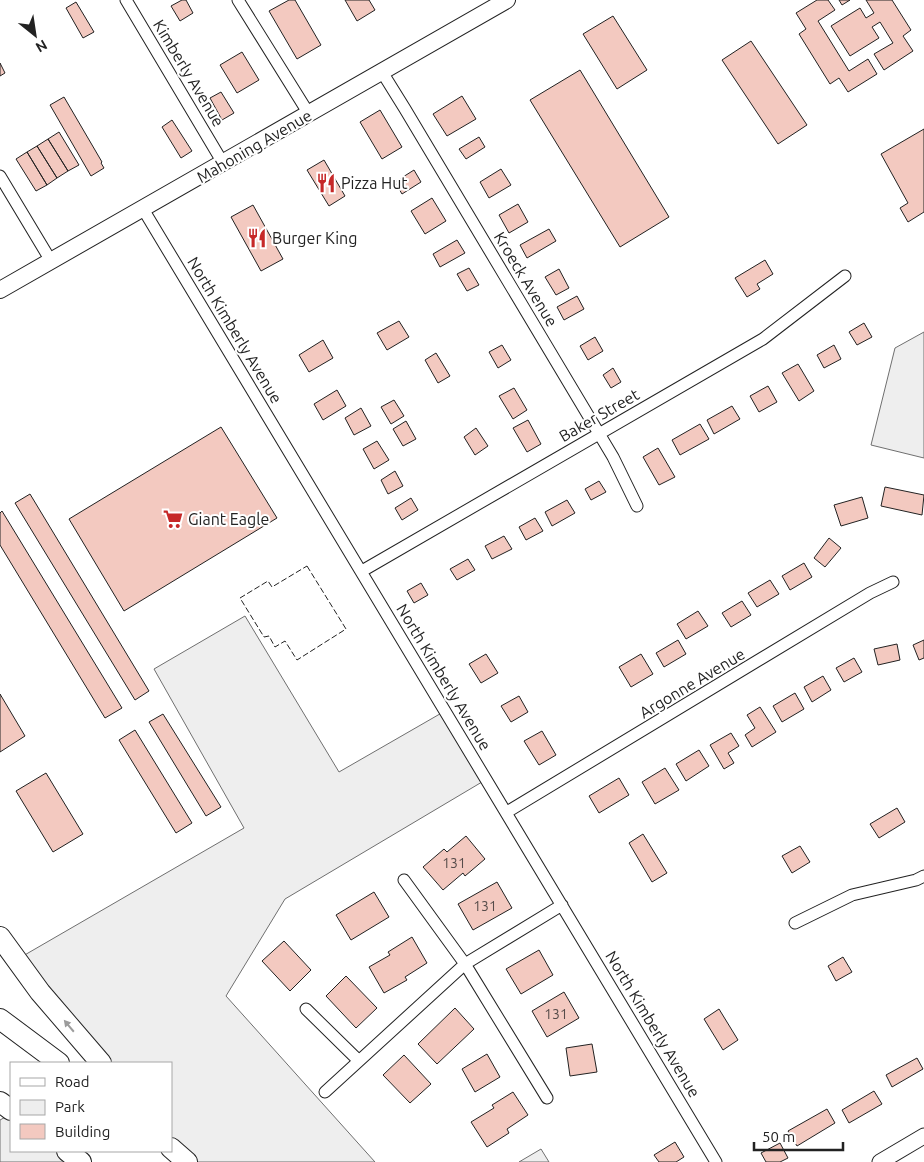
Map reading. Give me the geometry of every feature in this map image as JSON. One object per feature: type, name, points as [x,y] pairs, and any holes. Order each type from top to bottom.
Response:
[{"type":"highway","points":[[0,937],[40,992],[100,1062]]},
{"type":"highway","points":[[0,1019],[58,1062]]},
{"type":"highway","points":[[172,1149],[187,1162]]},
{"type":"highway","points":[[67,1152],[81,1162]]},
{"type":"main road","name":"Mahoning Avenue","points":[[0,290],[508,0]]},
{"type":"street","name":"Kimberly Avenue","points":[[126,0],[223,163]]},
{"type":"street","points":[[238,0],[309,114]]},
{"type":"street","name":"Kroeck Avenue","points":[[382,72],[599,434],[637,506]]},
{"type":"street","points":[[0,176],[51,261]]},
{"type":"street","name":"North Kimberly Avenue","points":[[144,209],[716,1162]]},
{"type":"street","name":"Baker Street","points":[[362,571],[763,339],[846,276]]},
{"type":"street","name":"Argonne Avenue","points":[[507,812],[870,594],[894,582]]},
{"type":"street","points":[[795,923],[852,896],[916,880],[924,876]]},
{"type":"street","points":[[404,880],[465,964],[547,1098]]},
{"type":"street","points":[[325,1092],[465,964],[562,905]]},
{"type":"street","points":[[306,1009],[359,1061]]},
{"type":"street","points":[[880,1162],[924,1136]]},
{"type":"green space","points":[[924,332],[924,458],[871,445],[895,348]]},
{"type":"green space","points":[[245,616],[339,772],[445,711],[487,779],[285,899],[226,996],[375,1162],[187,1162],[172,1149],[172,1062],[100,1062],[16,960],[244,828],[154,669]]},
{"type":"green space","points":[[10,1115],[10,1152],[68,1152],[81,1162],[0,1162],[0,1120]]},
{"type":"green space","points":[[541,1149],[549,1162],[519,1162]]},
{"type":"building","points":[[186,0],[193,13],[180,21],[171,6]]},
{"type":"building","points":[[289,0],[295,0],[321,45],[297,59],[269,11]]},
{"type":"building","points":[[345,0],[369,0],[375,10],[357,21]]},
{"type":"building","points":[[817,0],[828,0],[835,10],[818,21],[849,71],[868,59],[877,74],[848,92],[839,78],[830,84],[799,34],[806,29],[796,13]]},
{"type":"building","points":[[839,0],[850,0],[842,5]]},
{"type":"building","points":[[866,0],[892,0],[911,30],[903,36],[913,51],[884,70],[874,54],[893,43],[880,22],[872,27],[879,38],[850,56],[831,26],[860,8],[866,18],[874,13]]},
{"type":"building","points":[[76,2],[94,32],[83,38],[66,8]]},
{"type":"building","points":[[613,16],[647,70],[617,89],[583,34]]},
{"type":"building","points":[[751,41],[807,125],[778,144],[722,60]]},
{"type":"building","points":[[242,52],[259,80],[237,93],[220,65]]},
{"type":"building","points":[[0,63],[5,73],[0,76]]},
{"type":"building","points":[[580,70],[669,217],[620,247],[530,100]]},
{"type":"building","points":[[221,92],[234,113],[222,120],[210,98]]},
{"type":"building","points":[[462,96],[476,119],[447,136],[433,114]]},
{"type":"building","points":[[64,97],[102,162],[104,168],[91,176],[50,105]]},
{"type":"building","points":[[380,110],[402,147],[382,159],[360,122]]},
{"type":"building","points":[[172,120],[192,151],[181,158],[162,127]]},
{"type":"building","points":[[924,129],[924,212],[908,222],[900,208],[908,203],[881,154]]},
{"type":"building","points":[[59,132],[79,165],[68,171],[48,139]]},
{"type":"building","points":[[479,137],[485,147],[466,159],[459,149]]},
{"type":"building","points":[[48,139],[68,171],[57,178],[37,146]]},
{"type":"building","points":[[37,146],[57,178],[47,185],[27,152]]},
{"type":"building","points":[[27,152],[47,185],[36,191],[16,159]]},
{"type":"building","name":"Pizza Hut","points":[[324,160],[345,196],[329,206],[307,170]]},
{"type":"building","points":[[501,169],[511,185],[489,198],[480,182]]},
{"type":"building","points":[[414,170],[421,182],[402,194],[395,182]]},
{"type":"building","points":[[432,198],[446,221],[425,234],[411,211]]},
{"type":"building","points":[[518,204],[528,222],[509,233],[499,215]]},
{"type":"building","name":"Burger King","points":[[253,205],[283,259],[261,271],[231,217]]},
{"type":"building","points":[[549,229],[556,241],[527,258],[520,245]]},
{"type":"building","points":[[457,240],[465,253],[440,267],[433,254]]},
{"type":"building","points":[[765,260],[773,274],[757,284],[760,289],[747,297],[735,278]]},
{"type":"building","points":[[469,268],[479,285],[467,291],[457,274]]},
{"type":"building","points":[[559,269],[569,288],[556,295],[545,277]]},
{"type":"building","points":[[577,296],[584,309],[564,320],[557,307]]},
{"type":"building","points":[[399,321],[409,337],[387,350],[377,333]]},
{"type":"building","points":[[864,323],[872,337],[857,345],[849,332]]},
{"type":"building","points":[[595,337],[603,351],[588,360],[580,346]]},
{"type":"building","points":[[323,340],[333,358],[309,372],[299,355]]},
{"type":"building","points":[[502,345],[511,360],[498,368],[489,352]]},
{"type":"building","points":[[834,345],[841,359],[824,368],[817,355]]},
{"type":"building","points":[[436,353],[450,376],[438,383],[425,360]]},
{"type":"building","points":[[798,364],[814,391],[799,401],[782,373]]},
{"type":"building","points":[[613,368],[621,382],[611,388],[603,375]]},
{"type":"building","points":[[768,386],[777,402],[759,412],[750,396]]},
{"type":"building","points":[[514,388],[527,410],[513,419],[499,396]]},
{"type":"building","points":[[337,390],[346,406],[323,420],[314,404]]},
{"type":"building","points":[[394,400],[404,416],[391,424],[381,407]]},
{"type":"building","points":[[732,406],[740,419],[714,434],[707,420]]},
{"type":"building","points":[[361,408],[371,426],[354,435],[345,418]]},
{"type":"building","points":[[528,420],[541,444],[527,452],[513,428]]},
{"type":"building","points":[[406,421],[416,439],[403,446],[393,429]]},
{"type":"building","points":[[700,424],[709,439],[680,455],[672,440]]},
{"type":"building","name":"Giant Eagle","points":[[221,427],[277,518],[124,611],[69,519]]},
{"type":"building","points":[[476,428],[488,446],[475,455],[464,437]]},
{"type":"building","points":[[377,441],[389,460],[374,469],[363,449]]},
{"type":"building","points":[[658,448],[675,477],[659,485],[643,457]]},
{"type":"building","points":[[395,471],[403,486],[388,494],[381,480]]},
{"type":"building","points":[[599,481],[606,492],[591,500],[585,489]]},
{"type":"building","points":[[885,487],[924,495],[922,515],[881,506]]},
{"type":"building","points":[[30,494],[149,691],[135,700],[15,503]]},
{"type":"building","points":[[862,497],[868,518],[841,526],[834,505]]},
{"type":"building","points":[[411,498],[418,510],[402,520],[395,508]]},
{"type":"building","points":[[567,500],[575,513],[552,526],[545,512]]},
{"type":"building","points":[[2,511],[122,708],[105,718],[0,545],[0,513]]},
{"type":"building","points":[[535,518],[543,531],[526,540],[519,527]]},
{"type":"building","points":[[504,536],[512,549],[492,559],[485,546]]},
{"type":"building","points":[[829,538],[841,548],[825,567],[814,558]]},
{"type":"building","points":[[468,559],[475,570],[457,580],[450,569]]},
{"type":"building","points":[[804,563],[812,577],[790,590],[782,576]]},
{"type":"building","points":[[770,580],[779,594],[757,607],[748,593]]},
{"type":"building","points":[[421,583],[428,595],[414,603],[407,591]]},
{"type":"building","points":[[742,601],[751,615],[731,627],[722,613]]},
{"type":"building","points":[[698,611],[708,626],[686,639],[677,624]]},
{"type":"building","points":[[678,640],[686,654],[664,667],[656,653]]},
{"type":"building","points":[[924,640],[924,658],[919,660],[913,645]]},
{"type":"building","points":[[897,644],[900,660],[878,665],[874,649]]},
{"type":"building","points":[[486,654],[498,673],[481,683],[469,664]]},
{"type":"building","points":[[641,654],[653,674],[631,687],[619,667]]},
{"type":"building","points":[[854,658],[862,672],[844,682],[836,668]]},
{"type":"building","points":[[823,676],[831,690],[812,702],[804,687]]},
{"type":"building","points":[[795,693],[804,709],[782,722],[773,706]]},
{"type":"building","points":[[0,694],[25,736],[0,752]]},
{"type":"building","points":[[519,696],[528,712],[511,722],[501,706]]},
{"type":"building","points":[[760,707],[776,732],[752,747],[745,735],[755,728],[747,715]]},
{"type":"building","points":[[163,714],[221,807],[206,816],[149,722]]},
{"type":"building","points":[[135,730],[192,823],[176,833],[119,740]]},
{"type":"building","points":[[542,731],[556,755],[539,765],[524,741]]},
{"type":"building","points":[[731,733],[739,746],[728,753],[734,763],[724,769],[710,745]]},
{"type":"building","points":[[699,750],[709,766],[686,781],[676,764]]},
{"type":"building","points":[[665,768],[679,790],[655,804],[642,782]]},
{"type":"building","points":[[46,773],[83,834],[53,852],[16,791]]},
{"type":"building","points":[[619,778],[629,795],[599,813],[589,796]]},
{"type":"building","points":[[897,808],[905,822],[879,838],[870,824]]},
{"type":"building","points":[[643,834],[667,873],[652,882],[629,843]]},
{"type":"building","points":[[466,836],[485,859],[465,876],[463,873],[443,890],[423,867],[444,849],[447,852]]},
{"type":"building","points":[[800,846],[810,862],[792,873],[782,856]]},
{"type":"building","points":[[497,882],[512,908],[473,930],[458,904]]},
{"type":"building","points":[[374,892],[389,917],[351,940],[336,915]]},
{"type":"building","points":[[412,937],[427,963],[405,977],[407,980],[384,993],[369,967],[390,955],[388,952]]},
{"type":"building","points":[[284,941],[311,970],[290,991],[262,961]]},
{"type":"building","points":[[539,950],[553,975],[521,994],[506,969]]},
{"type":"building","points":[[843,957],[852,972],[836,981],[828,966]]},
{"type":"building","points":[[346,976],[377,1008],[356,1028],[326,996]]},
{"type":"building","points":[[564,992],[579,1018],[547,1037],[532,1011]]},
{"type":"building","points":[[455,1008],[474,1029],[437,1064],[418,1044]]},
{"type":"building","points":[[719,1009],[738,1040],[723,1050],[704,1019]]},
{"type":"building","points":[[592,1044],[597,1072],[570,1076],[566,1048]]},
{"type":"building","points":[[487,1054],[500,1077],[475,1092],[462,1069]]},
{"type":"building","points":[[404,1055],[431,1084],[410,1103],[383,1075]]},
{"type":"building","points":[[917,1058],[923,1069],[892,1087],[886,1075]]},
{"type":"building","points":[[874,1091],[882,1104],[849,1123],[842,1110]]},
{"type":"building","points":[[513,1092],[528,1115],[507,1129],[509,1133],[487,1147],[471,1122],[494,1108],[492,1105]]},
{"type":"building","points":[[827,1109],[835,1123],[797,1146],[788,1131]]},
{"type":"building","points":[[675,1142],[684,1157],[676,1162],[659,1162],[654,1155]]},
{"type":"building","points":[[780,1143],[788,1158],[780,1162],[766,1162],[761,1153]]},
{"type":"fence","points":[[307,566],[346,629],[297,660],[285,641],[275,647],[269,636],[264,637],[240,598],[268,581],[272,587],[307,566]]},
{"type":"place","name":"Pizza Hut","points":[[326,183]]},
{"type":"place","name":"Burger King","points":[[257,238]]},
{"type":"place","name":"Giant Eagle","points":[[173,519]]}]
